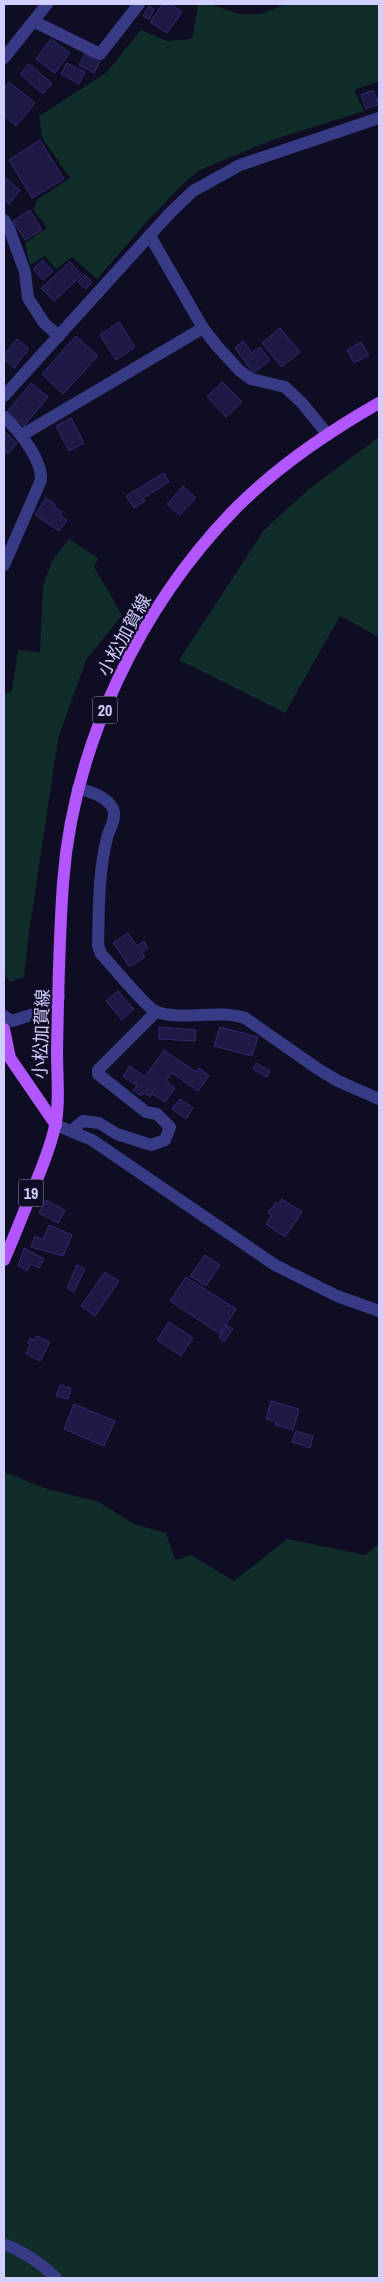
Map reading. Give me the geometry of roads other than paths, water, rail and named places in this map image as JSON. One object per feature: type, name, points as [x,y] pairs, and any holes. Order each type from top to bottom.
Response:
[{"type":"main road","name":"小松加賀線","points":[[56,1125],[63,882],[78,788],[112,692],[140,634],[185,566],[237,507],[294,457],[342,424],[379,403]]},
{"type":"main road","points":[[4,1029],[10,1058],[56,1125]]},
{"type":"main road","name":"19","points":[[4,1260],[56,1125]]},
{"type":"street","points":[[4,58],[48,4]]},
{"type":"street","points":[[35,22],[100,54],[139,4]]},
{"type":"street","points":[[4,396],[181,201],[216,177],[240,165],[379,118]]},
{"type":"street","points":[[4,220],[9,228],[25,272],[28,298],[44,323],[59,336]]},
{"type":"street","points":[[150,236],[203,328],[240,371],[251,379],[285,387],[302,403],[328,435]]},
{"type":"street","points":[[22,435],[203,328]]},
{"type":"street","points":[[4,417],[22,435],[41,472],[41,480],[4,565]]},
{"type":"street","points":[[78,788],[97,794],[105,800],[112,809],[114,818],[107,838],[100,873],[98,945],[101,954],[156,1012],[180,1015],[233,1015],[245,1018],[318,1069],[379,1098]]},
{"type":"street","points":[[4,1016],[12,1021],[37,1012],[59,997]]},
{"type":"street","points":[[71,1131],[83,1120],[100,1123],[117,1134],[151,1145],[165,1140],[170,1127],[164,1120],[157,1114],[146,1112],[98,1074],[98,1070],[156,1012]]},
{"type":"street","points":[[56,1125],[92,1140],[275,1265],[337,1296],[379,1311]]},
{"type":"street","points":[[4,2244],[22,2251],[37,2260],[56,2278]]}]
